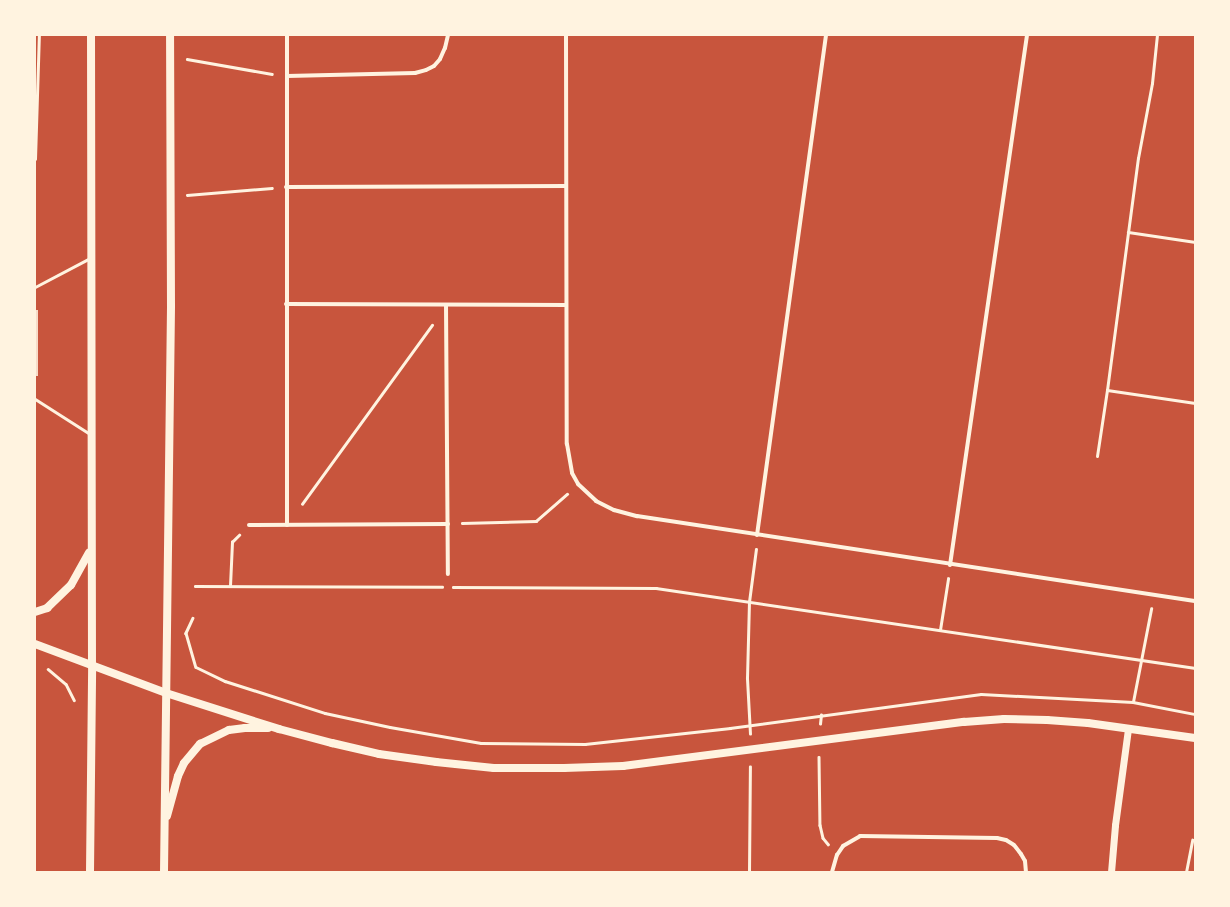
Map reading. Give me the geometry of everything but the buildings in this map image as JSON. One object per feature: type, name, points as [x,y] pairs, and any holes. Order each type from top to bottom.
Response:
[{"type":"main road","points":[[90,872],[92,666],[90,552],[92,256],[91,35]]},
{"type":"main road","points":[[164,872],[171,306],[170,35]]},
{"type":"main road","points":[[35,612],[47,608],[72,585],[90,552]]},
{"type":"main road","points":[[35,644],[166,693],[279,729],[379,754],[494,768],[623,766],[964,722],[1004,719],[1054,720],[1195,738]]},
{"type":"main road","points":[[164,828],[178,776],[184,763],[200,744],[229,730],[245,728],[279,729]]},
{"type":"street","points":[[287,35],[287,525]]},
{"type":"street","points":[[287,76],[415,72],[426,70],[434,66],[440,59],[445,48],[448,35]]},
{"type":"street","points":[[566,35],[567,444],[572,473],[578,484],[596,501],[614,510],[637,516],[950,565],[1195,601]]},
{"type":"street","points":[[757,535],[826,35]]},
{"type":"street","points":[[950,565],[1027,35]]},
{"type":"street","points":[[286,187],[566,186]]},
{"type":"street","points":[[286,304],[566,305]]},
{"type":"street","points":[[446,305],[448,574]]},
{"type":"street","points":[[249,525],[448,524]]},
{"type":"street","points":[[1111,872],[1115,825],[1128,729]]},
{"type":"street","points":[[832,872],[837,855],[843,846],[860,836],[997,838],[1006,840],[1014,845],[1025,861],[1026,872]]},
{"type":"lane","points":[[35,159],[37,59],[39,35]]},
{"type":"lane","points":[[1097,456],[1157,35]]},
{"type":"lane","points":[[1128,232],[1195,242]]},
{"type":"lane","points":[[35,287],[92,256]]},
{"type":"lane","points":[[1107,390],[1195,403]]},
{"type":"lane","points":[[35,399],[90,434]]},
{"type":"lane","points":[[1186,872],[1192,840]]},
{"type":"path","points":[[170,56],[287,76]]},
{"type":"path","points":[[171,196],[286,187]]},
{"type":"path","points":[[287,525],[446,305]]},
{"type":"path","points":[[448,524],[536,521],[578,484]]},
{"type":"path","points":[[230,586],[232,542],[249,525]]},
{"type":"path","points":[[749,725],[747,678],[749,602],[757,535]]},
{"type":"path","points":[[195,586],[656,588],[1195,668]]},
{"type":"path","points":[[940,630],[947,586]]},
{"type":"path","points":[[1133,702],[1154,595]]},
{"type":"path","points":[[194,618],[186,633],[196,667],[242,688],[325,713],[390,727],[480,743],[585,744],[749,725],[982,694],[1133,702],[1195,714]]},
{"type":"path","points":[[48,669],[66,684],[72,694],[76,706]]},
{"type":"path","points":[[821,715],[820,825],[823,838],[837,855]]},
{"type":"path","points":[[750,773],[750,872]]}]
